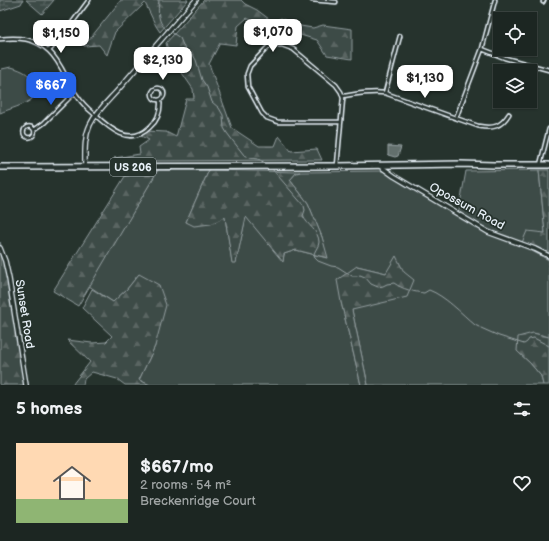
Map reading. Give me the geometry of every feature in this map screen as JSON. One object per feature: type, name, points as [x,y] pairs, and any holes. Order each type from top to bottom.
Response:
[{"type":"highway","name":"US 206","points":[[0,168],[460,164],[549,165]]},
{"type":"street","points":[[49,51],[89,0]]},
{"type":"street","points":[[85,167],[86,140],[95,115],[196,0]]},
{"type":"street","points":[[312,0],[336,2]]},
{"type":"street","points":[[456,118],[482,49],[495,0]]},
{"type":"street","points":[[385,93],[400,36]]},
{"type":"street","points":[[0,39],[13,38],[28,40],[37,43],[49,51],[57,61],[81,102],[109,127],[124,135],[135,135],[145,131],[155,122],[160,111],[160,100],[164,93],[161,88],[157,87],[154,89],[152,95],[154,98],[160,100]]},
{"type":"street","points":[[337,166],[341,122],[343,96],[340,89],[293,49],[282,45],[268,47],[250,66],[247,74],[248,86],[262,113],[267,118],[278,122],[341,122]]},
{"type":"street","points":[[482,49],[505,58],[549,70]]},
{"type":"street","points":[[343,96],[374,91],[385,93],[485,128],[502,123],[509,114]]},
{"type":"street","points":[[34,130],[32,127],[28,126],[24,128],[23,134],[27,138],[34,135],[34,130],[44,123],[71,96],[75,94]]},
{"type":"street","points":[[540,165],[549,129]]},
{"type":"street","name":"Opossum Road","points":[[379,165],[394,176],[488,232],[535,249],[549,256]]},
{"type":"street","name":"Sunset Road","points":[[0,248],[9,279],[26,385]]},
{"type":"green space","points":[[0,0],[23,0],[21,4],[0,11]]},
{"type":"green space","points":[[26,0],[54,0],[42,14]]},
{"type":"green space","points":[[121,0],[188,0],[160,32],[145,3],[115,32],[107,55],[99,45],[84,46]]},
{"type":"green space","points":[[204,0],[241,0],[273,22],[281,18],[294,25],[313,28],[323,25],[352,29],[352,59],[327,55],[317,40],[297,34],[285,44],[279,43],[271,31],[247,18],[238,26],[236,45],[220,43],[209,64],[232,128],[259,146],[275,146],[279,136],[291,151],[317,149],[322,160],[135,161],[114,158],[140,154],[139,147],[149,140],[137,134],[145,131],[166,132],[176,137],[186,99],[194,99],[193,89],[169,54],[166,43]]},
{"type":"green space","points":[[11,67],[30,76],[34,83],[35,94],[29,101],[0,113],[0,71]]},
{"type":"green space","points":[[129,170],[158,170],[78,306],[53,291]]},
{"type":"green space","points":[[158,170],[209,170],[186,222],[225,217],[232,262],[236,262],[246,216],[283,261],[284,254],[296,250],[327,258],[322,237],[308,203],[290,180],[296,173],[383,171],[458,215],[466,171],[539,170],[545,233],[521,245],[549,260],[549,337],[533,333],[517,351],[541,376],[543,385],[368,385],[352,310],[386,273],[357,266],[341,302],[361,385],[150,385],[139,380],[155,346],[139,274],[127,289],[113,302],[89,286]]},
{"type":"green space","points":[[209,170],[300,172],[296,173],[290,180],[308,203],[322,237],[328,258],[296,250],[284,254],[283,262],[246,217],[236,263],[232,263],[225,217],[211,224],[194,226],[186,222]]},
{"type":"green space","points":[[539,170],[549,170],[549,260],[521,245],[527,231],[545,233]]},
{"type":"green space","points":[[0,242],[9,272],[26,385],[0,385]]},
{"type":"green space","points":[[396,256],[404,272],[414,280],[407,297],[352,310],[368,385],[361,385],[337,280],[357,266],[386,273]]},
{"type":"green space","points":[[139,274],[159,285],[166,305],[155,346],[139,380],[150,385],[125,385],[117,379],[92,372],[84,379],[83,385],[72,385],[90,362],[67,340],[92,343],[106,342],[112,336],[82,308],[92,289],[113,302],[127,289]]},
{"type":"green space","points":[[533,333],[549,337],[549,385],[543,385],[541,376],[517,351],[518,337]]},
{"type":"shaded area","points":[[388,146],[401,147],[398,156],[395,157],[388,155]]},
{"type":"waterway","points":[[159,0],[160,21],[164,28],[168,31]]},
{"type":"waterway","points":[[171,32],[180,38],[185,50],[193,55],[196,60],[202,80],[207,87],[212,102],[219,108],[223,115],[224,128],[227,133],[244,155],[249,158],[258,159],[267,164]]},
{"type":"waterway","points":[[272,169],[304,206],[305,210],[303,216],[315,231],[318,238],[319,244],[314,254],[318,261],[338,267],[352,276],[360,275],[365,277],[371,284],[378,287],[394,283],[404,289],[416,292],[424,293],[429,290],[447,301],[479,327]]},
{"type":"waterway","points":[[481,328],[499,336],[524,344],[529,339],[534,338],[549,346]]}]
